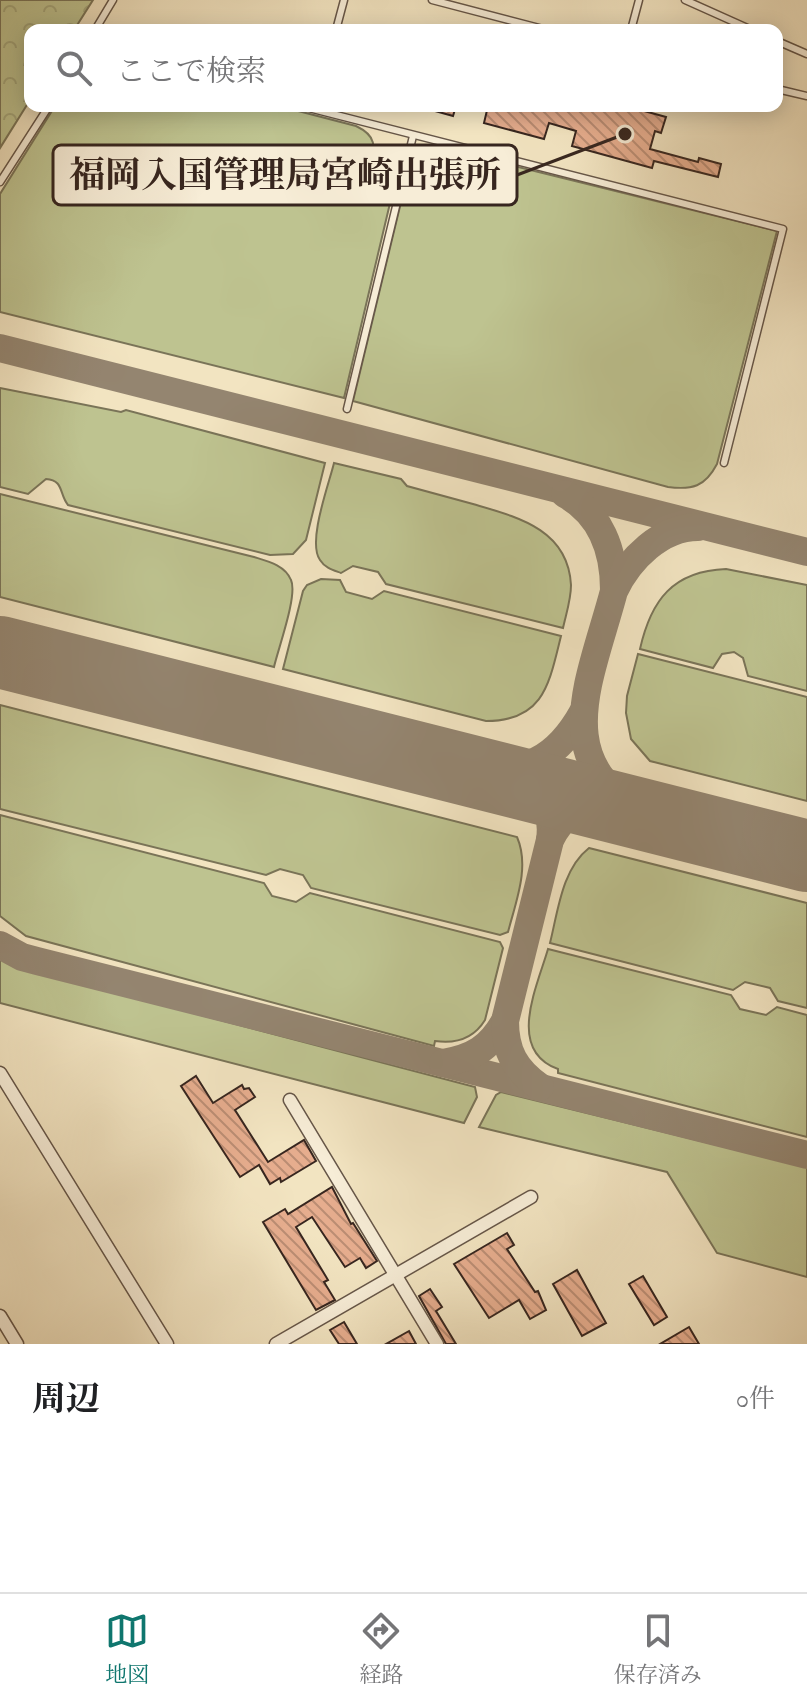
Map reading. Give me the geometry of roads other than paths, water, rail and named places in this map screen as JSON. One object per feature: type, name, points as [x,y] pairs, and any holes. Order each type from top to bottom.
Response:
[{"type":"street","points":[[0,1073],[167,1344]]},
{"type":"street","points":[[290,1100],[437,1344]]},
{"type":"street","points":[[276,1344],[531,1197]]},
{"type":"street","points":[[0,1316],[17,1344]]},
{"type":"lane","points":[[99,24],[113,0]]},
{"type":"lane","points":[[338,24],[344,0]]},
{"type":"lane","points":[[432,0],[524,24]]},
{"type":"lane","points":[[633,24],[639,0]]},
{"type":"lane","points":[[685,0],[739,24]]},
{"type":"lane","points":[[783,44],[807,54]]},
{"type":"lane","points":[[783,90],[807,96]]},
{"type":"lane","points":[[0,182],[45,112]]},
{"type":"lane","points":[[331,112],[413,136],[783,229],[724,463]]},
{"type":"lane","points":[[347,409],[413,136]]},
{"type":"place","name":"福岡入国管理局宮崎出張所","points":[[625,134]]}]
